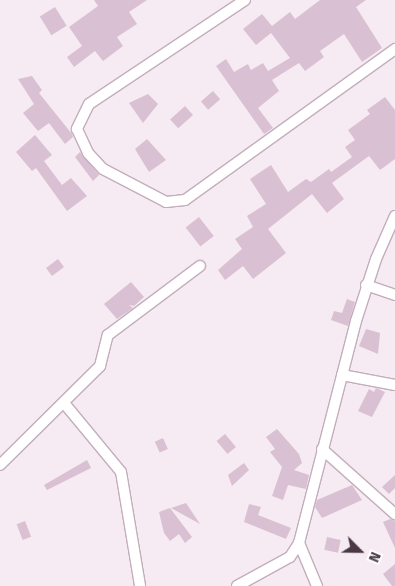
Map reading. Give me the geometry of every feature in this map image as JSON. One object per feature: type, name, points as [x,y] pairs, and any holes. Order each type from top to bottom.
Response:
[{"type":"street","points":[[245,0],[89,104],[77,129],[88,153],[103,169],[157,198],[179,202],[195,195],[395,49]]},
{"type":"street","points":[[237,586],[290,557],[299,543],[366,285],[395,216]]},
{"type":"street","points":[[0,465],[100,366],[108,335],[200,266]]},
{"type":"street","points":[[366,285],[395,295]]},
{"type":"street","points":[[342,375],[395,385]]},
{"type":"street","points":[[64,403],[121,472],[140,586]]},
{"type":"street","points":[[322,449],[393,507]]},
{"type":"street","points":[[299,543],[317,586]]},
{"type":"building","points":[[94,0],[147,0],[129,12],[137,24],[117,37],[123,46],[103,61],[95,51],[74,67],[67,57],[82,46],[69,27],[98,6]]},
{"type":"building","points":[[320,0],[366,0],[356,7],[382,48],[362,62],[344,34],[320,51],[324,57],[305,71],[299,63],[272,80],[279,91],[258,108],[273,128],[264,134],[216,66],[226,59],[234,72],[248,64],[251,70],[263,63],[268,71],[290,58],[271,33],[256,45],[243,29],[262,14],[272,26],[290,12],[295,19]]},
{"type":"building","points":[[55,7],[67,26],[51,35],[40,17]]},
{"type":"building","points":[[32,76],[42,90],[39,93],[72,134],[73,137],[65,144],[49,123],[38,131],[23,113],[34,104],[18,79]]},
{"type":"building","points":[[213,91],[220,99],[208,110],[201,101]]},
{"type":"building","points":[[148,94],[158,104],[143,123],[129,103]]},
{"type":"building","points":[[385,97],[395,110],[395,159],[380,170],[369,156],[332,183],[344,199],[327,213],[312,194],[268,229],[286,253],[253,279],[243,266],[225,280],[218,270],[242,249],[235,239],[253,227],[247,216],[266,204],[250,179],[271,165],[288,192],[306,179],[311,182],[329,169],[331,172],[352,157],[345,147],[355,140],[348,130],[370,114],[367,110]]},
{"type":"building","points":[[185,106],[193,115],[178,128],[170,119]]},
{"type":"building","points":[[35,135],[52,155],[44,161],[62,185],[71,178],[87,196],[67,211],[36,168],[32,171],[16,152]]},
{"type":"building","points":[[147,139],[166,160],[149,172],[135,149]]},
{"type":"building","points":[[80,152],[99,175],[93,181],[75,157]]},
{"type":"building","points":[[199,217],[214,236],[200,246],[186,227]]},
{"type":"building","points":[[58,259],[64,267],[52,276],[46,268]]},
{"type":"building","points":[[131,282],[144,297],[134,306],[129,305],[133,308],[117,319],[104,304]]},
{"type":"building","points":[[347,299],[355,302],[348,326],[331,320],[334,311],[342,313]]},
{"type":"building","points":[[366,329],[380,333],[378,354],[359,346]]},
{"type":"building","points":[[376,388],[385,392],[372,417],[358,411],[369,389],[374,392]]},
{"type":"building","points":[[277,429],[299,454],[302,463],[294,470],[309,475],[306,489],[288,485],[283,500],[272,496],[282,467],[270,452],[275,449],[266,437]]},
{"type":"building","points":[[225,434],[236,447],[228,454],[217,441]]},
{"type":"building","points":[[163,438],[168,449],[160,453],[155,442]]},
{"type":"building","points":[[87,460],[91,468],[47,490],[44,485]]},
{"type":"building","points":[[244,463],[249,470],[232,486],[228,475]]},
{"type":"building","points":[[395,475],[395,488],[389,494],[382,487]]},
{"type":"building","points":[[352,485],[362,500],[322,518],[315,507],[317,500]]},
{"type":"building","points":[[186,503],[200,524],[171,508]]},
{"type":"building","points":[[249,504],[261,507],[258,515],[291,528],[286,539],[244,522]]},
{"type":"building","points":[[170,508],[192,537],[185,543],[179,534],[170,541],[164,533],[159,512]]},
{"type":"building","points":[[390,519],[395,521],[395,548],[383,522]]},
{"type":"building","points":[[25,521],[31,537],[23,540],[17,524]]},
{"type":"building","points":[[327,537],[341,540],[338,553],[324,550]]},
{"type":"building","points":[[395,564],[395,586],[392,586],[383,574]]}]
